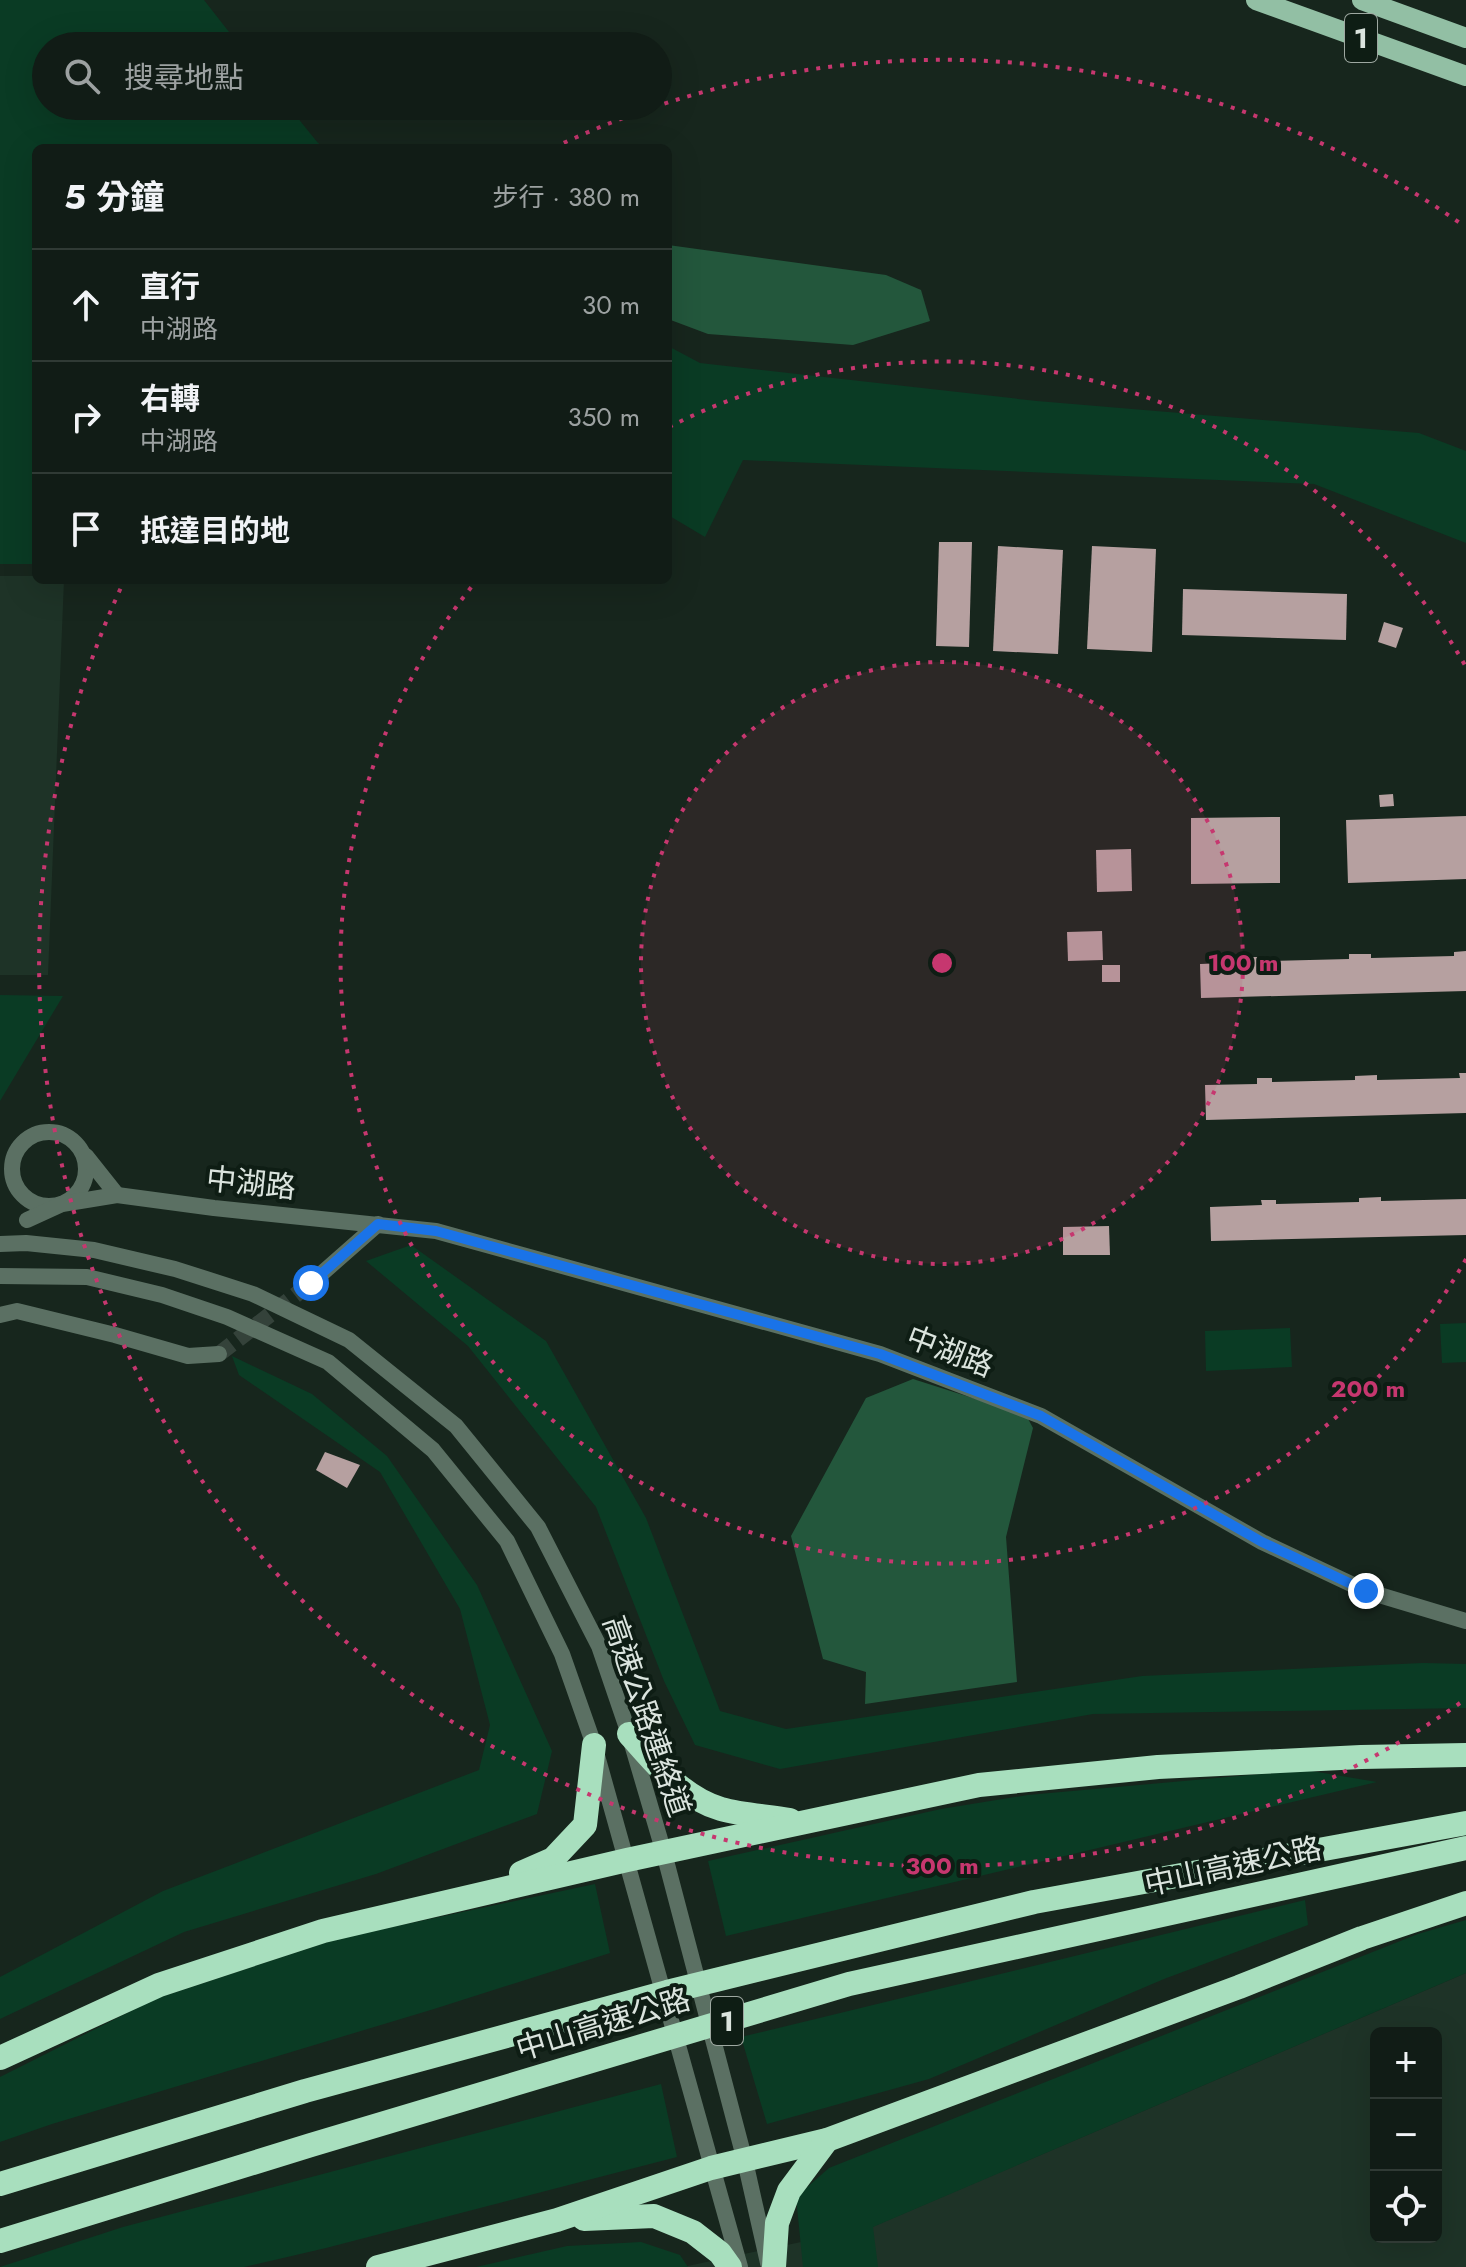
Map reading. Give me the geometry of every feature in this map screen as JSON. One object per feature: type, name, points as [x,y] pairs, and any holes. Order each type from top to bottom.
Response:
[{"type":"highway","points":[[629,1734],[666,1776],[692,1795],[720,1809],[804,1822]]},
{"type":"highway","points":[[468,1896],[553,1859],[585,1825],[594,1745]]},
{"type":"highway","points":[[0,2058],[159,1985],[323,1931],[627,1860],[979,1785],[1158,1767],[1466,1755]]},
{"type":"highway","name":"中山高速公路","points":[[0,2184],[305,2091],[667,1992],[1034,1902],[1466,1823]]},
{"type":"highway","name":"中山高速公路","points":[[0,2241],[849,1984],[1466,1848]]},
{"type":"highway","points":[[378,2267],[557,2220],[711,2168],[827,2140],[1362,1938],[1466,1903]]},
{"type":"highway","points":[[772,2267],[777,2223],[789,2191],[827,2140]]},
{"type":"highway","points":[[557,2220],[654,2216],[693,2232],[720,2253],[730,2267]]},
{"type":"main road","name":"1","points":[[1256,0],[1466,76]]},
{"type":"main road","name":"1","points":[[1362,0],[1466,38]]},
{"type":"street","points":[[62,1204],[38,1205],[27,1199],[6,1173],[22,1144],[32,1137],[57,1133],[68,1138],[117,1195]]},
{"type":"street","points":[[27,1220],[73,1198],[86,1176],[82,1152]]},
{"type":"street","name":"中湖路","points":[[62,1204],[117,1195],[436,1231],[880,1354],[1041,1416],[1262,1542],[1366,1591],[1466,1621]]},
{"type":"street","points":[[311,1283],[378,1224]]},
{"type":"street","name":"高速公路連絡道","points":[[0,1244],[26,1243],[94,1250],[175,1269],[253,1294],[349,1340],[456,1426],[538,1527],[599,1646],[629,1734],[664,1853],[772,2267]]},
{"type":"street","name":"高速公路連絡道","points":[[0,1276],[87,1277],[162,1295],[227,1317],[328,1362],[433,1450],[507,1541],[562,1654],[594,1745],[740,2267]]},
{"type":"street","points":[[0,1315],[17,1311],[188,1356],[219,1354]]},
{"type":"shaded area","points":[[0,0],[204,0],[229,32],[32,32],[32,120],[299,120],[319,144],[32,144],[32,564],[0,564]]},
{"type":"shaded area","points":[[672,246],[886,275],[921,290],[930,321],[853,345],[708,334],[672,320]]},
{"type":"shaded area","points":[[672,348],[700,363],[1037,401],[1419,433],[1466,451],[1466,543],[1314,484],[743,460],[705,537],[672,517]]},
{"type":"shaded area","points":[[0,576],[32,576],[32,584],[64,584],[48,975],[0,975]]},
{"type":"shaded area","points":[[0,995],[63,996],[0,1101]]},
{"type":"shaded area","points":[[411,1245],[546,1341],[646,1518],[720,1711],[786,1729],[1142,1676],[1423,1663],[1466,1664],[1466,1708],[1093,1714],[780,1769],[695,1745],[664,1681],[596,1507],[468,1346],[366,1261]]},
{"type":"shaded area","points":[[1466,1323],[1466,1362],[1442,1363],[1440,1324]]},
{"type":"shaded area","points":[[1290,1328],[1292,1367],[1206,1371],[1205,1331]]},
{"type":"shaded area","points":[[232,1356],[312,1394],[387,1456],[477,1585],[552,1751],[537,1814],[376,1874],[184,1932],[0,2019],[0,1977],[163,1891],[479,1770],[490,1725],[460,1609],[380,1472],[239,1375]]},
{"type":"shaded area","points":[[913,1379],[1026,1415],[1033,1428],[1006,1537],[1017,1682],[865,1704],[866,1672],[823,1659],[791,1536],[866,1398]]},
{"type":"shaded area","points":[[1306,1770],[1377,1782],[726,1936],[708,1861],[941,1809],[1028,1795]]},
{"type":"shaded area","points":[[595,1884],[610,1953],[0,2142],[0,2077],[155,1999],[340,1938]]},
{"type":"shaded area","points":[[1305,1900],[1308,1925],[1164,1979],[929,2079],[767,2124],[741,2037]]},
{"type":"shaded area","points":[[1466,1920],[1466,1973],[873,2227],[878,2267],[803,2267],[796,2197],[829,2168],[1418,1934]]},
{"type":"shaded area","points":[[1466,1973],[1466,2267],[683,2267],[872,2227]]},
{"type":"shaded area","points":[[661,2084],[677,2157],[244,2267],[0,2267],[123,2227]]},
{"type":"shaded area","points":[[641,2242],[680,2255],[688,2267],[476,2267],[567,2246]]},
{"type":"building","points":[[939,542],[972,542],[969,647],[936,646]]},
{"type":"building","points":[[998,546],[1063,550],[1058,654],[993,651]]},
{"type":"building","points":[[1092,546],[1156,549],[1152,652],[1087,649]]},
{"type":"building","points":[[1183,589],[1347,594],[1346,640],[1182,635]]},
{"type":"building","points":[[1384,622],[1403,628],[1396,648],[1378,642]]},
{"type":"building","points":[[1393,794],[1394,806],[1380,807],[1379,795]]},
{"type":"building","points":[[1466,816],[1466,879],[1348,883],[1346,820]]},
{"type":"building","points":[[1280,817],[1280,883],[1191,884],[1191,818]]},
{"type":"building","points":[[1131,849],[1132,891],[1097,892],[1096,850]]},
{"type":"building","points":[[1102,931],[1103,960],[1068,961],[1067,932]]},
{"type":"building","points":[[1466,951],[1466,991],[1201,998],[1200,964],[1252,962],[1252,957],[1266,957],[1266,961],[1349,959],[1349,954],[1371,954],[1371,958],[1454,956],[1454,952]]},
{"type":"building","points":[[1102,965],[1120,965],[1120,982],[1102,982]]},
{"type":"building","points":[[1459,1073],[1466,1073],[1466,1113],[1206,1120],[1205,1085],[1257,1084],[1257,1078],[1272,1078],[1272,1082],[1355,1080],[1355,1076],[1377,1075],[1377,1080],[1460,1078]]},
{"type":"building","points":[[1381,1197],[1381,1201],[1466,1199],[1466,1235],[1211,1241],[1210,1207],[1262,1205],[1261,1200],[1276,1200],[1276,1204],[1359,1202],[1359,1198]]},
{"type":"building","points":[[1109,1226],[1110,1255],[1063,1255],[1063,1227]]},
{"type":"building","points":[[325,1452],[360,1465],[347,1488],[316,1470]]},
{"type":"tunnel","points":[[219,1354],[311,1283]]},
{"type":"route","points":[[311,1283],[378,1224],[436,1231],[880,1354],[1041,1416],[1262,1542],[1366,1591]]}]
